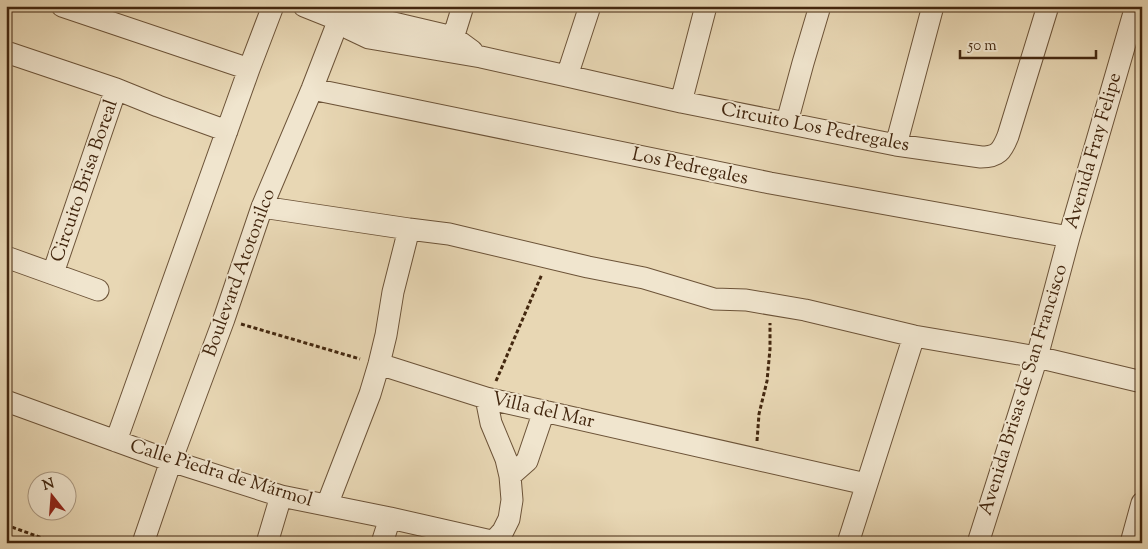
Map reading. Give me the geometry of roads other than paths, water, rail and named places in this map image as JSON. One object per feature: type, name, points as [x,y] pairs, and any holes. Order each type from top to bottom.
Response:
[{"type":"street","points":[[62,6],[249,69]]},
{"type":"street","points":[[116,441],[273,6]]},
{"type":"street","name":"Circuito Los Pedregales","points":[[304,6],[342,13],[350,29],[369,38],[451,44],[481,57],[681,102],[896,145],[981,157],[990,157],[997,154],[1003,148],[1048,6]]},
{"type":"street","points":[[451,44],[463,6]]},
{"type":"street","points":[[568,76],[590,6]]},
{"type":"street","points":[[681,102],[706,6]]},
{"type":"street","points":[[787,122],[820,6]]},
{"type":"street","points":[[896,145],[933,6]]},
{"type":"street","name":"Avenida Fray Felipe","points":[[1069,237],[1137,12]]},
{"type":"street","name":"Boulevard Atotonilco","points":[[143,543],[170,461],[224,319],[262,206],[312,90],[342,13]]},
{"type":"street","points":[[7,55],[116,89],[227,131]]},
{"type":"street","name":"Circuito Brisa Boreal","points":[[53,273],[116,89]]},
{"type":"street","name":"Los Pedregales","points":[[312,90],[770,183],[1069,237]]},
{"type":"street","points":[[262,206],[449,234],[644,278],[714,299],[746,300],[805,310],[914,336],[1037,357],[1142,382]]},
{"type":"street","points":[[327,505],[370,394],[386,335],[393,292],[410,229]]},
{"type":"street","name":"Avenida Brisas de San Francisco","points":[[978,543],[1037,357],[1069,237]]},
{"type":"street","name":"Circuito Brisa Boreal","points":[[6,257],[98,290]]},
{"type":"street","points":[[848,543],[914,336]]},
{"type":"street","name":"Villa del Mar","points":[[379,364],[486,398],[866,484]]},
{"type":"street","points":[[486,398],[491,423],[506,459],[512,500],[509,519],[495,542]]},
{"type":"street","name":"Calle Piedra de Mármol","points":[[6,401],[170,461],[281,496],[495,542]]},
{"type":"street","points":[[510,476],[527,461],[544,411]]},
{"type":"street","points":[[267,543],[281,496]]},
{"type":"street","points":[[1131,543],[1142,503]]},
{"type":"street","points":[[382,543],[390,518]]}]
